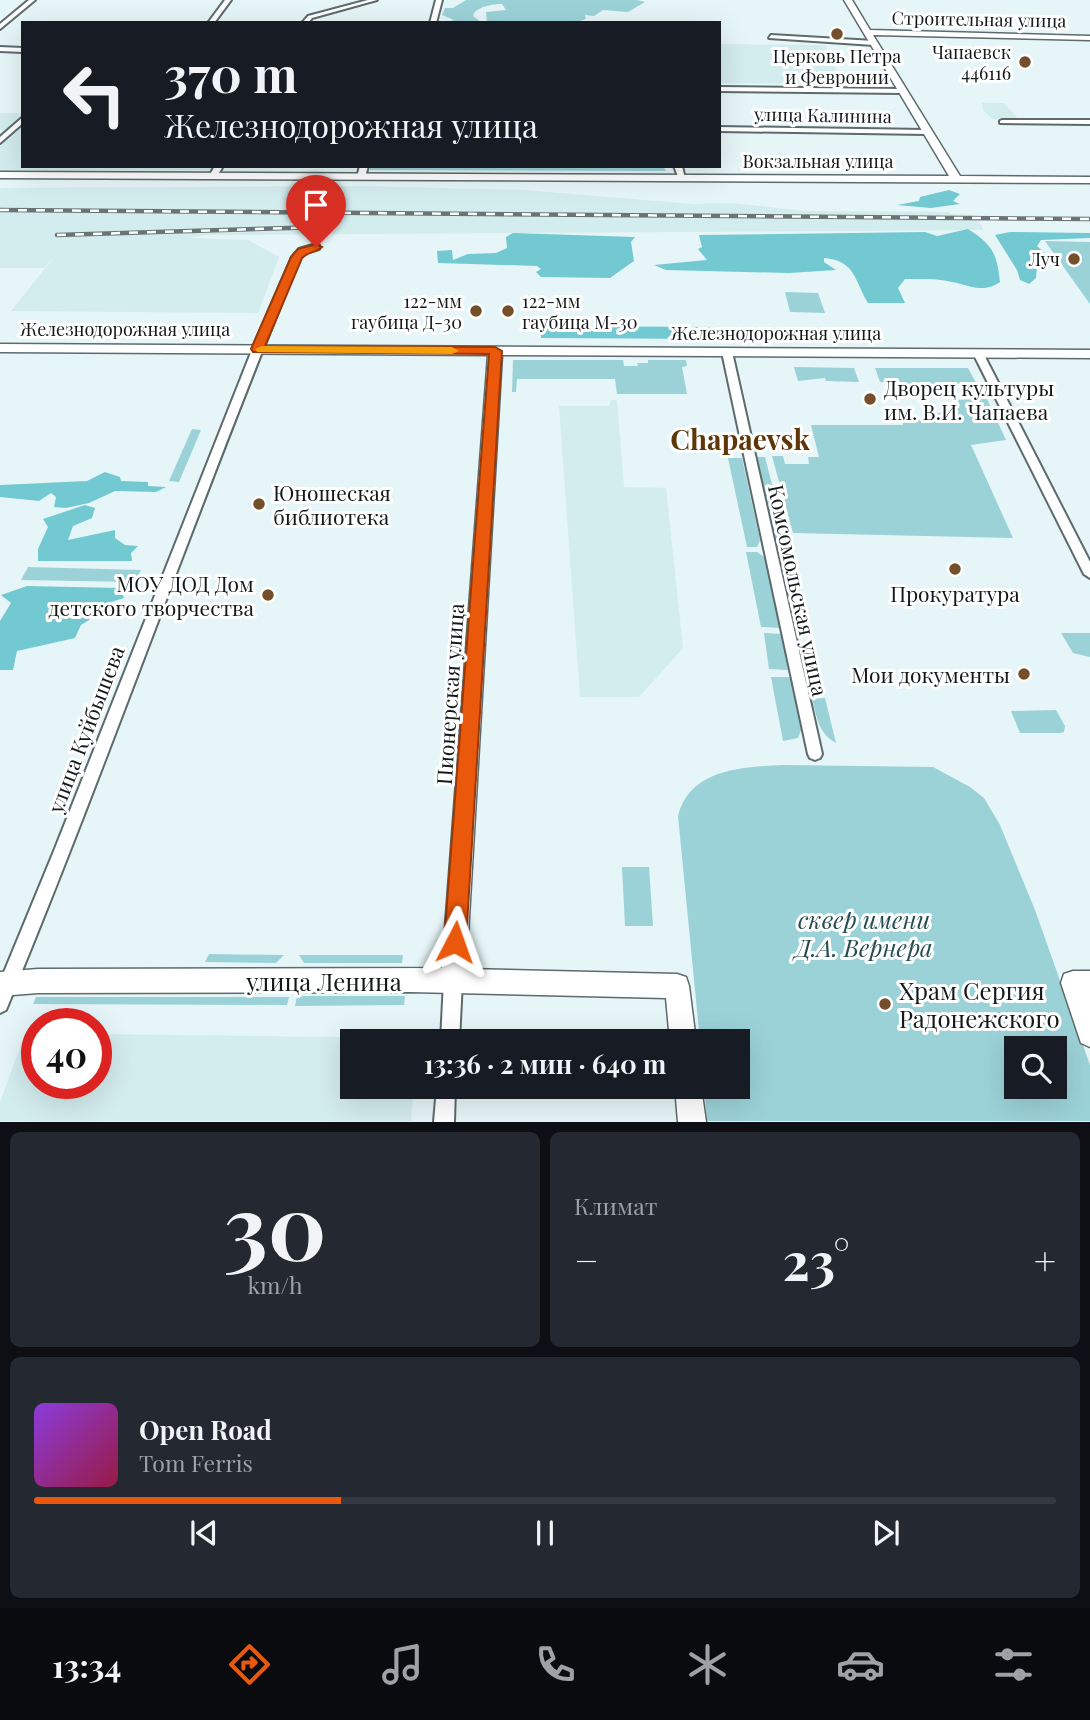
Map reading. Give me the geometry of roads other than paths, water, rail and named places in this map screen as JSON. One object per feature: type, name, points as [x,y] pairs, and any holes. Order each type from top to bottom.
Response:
[{"type":"street","points":[[1,26],[32,0]]},
{"type":"street","points":[[212,21],[228,0]]},
{"type":"street","points":[[307,21],[313,16],[374,0]]},
{"type":"street","points":[[434,21],[439,0]]},
{"type":"street","points":[[848,0],[956,179]]},
{"type":"street","name":"Строительная улица","points":[[867,32],[1090,38]]},
{"type":"street","points":[[771,37],[874,43]]},
{"type":"street","points":[[0,50],[21,50]]},
{"type":"street","points":[[721,89],[902,91]]},
{"type":"street","points":[[0,141],[21,121]]},
{"type":"street","points":[[1002,122],[1090,122]]},
{"type":"street","name":"улица Калинина","points":[[721,130],[926,132]]},
{"type":"street","name":"Вокзальная улица","points":[[0,175],[216,171],[680,172],[1090,180]]},
{"type":"street","name":"улица Куйбышева","points":[[2,991],[63,849],[257,349],[296,257],[302,251],[316,247]]},
{"type":"street","name":"Железнодорожная улица","points":[[0,348],[1090,354]]},
{"type":"street","name":"Пионерская улица","points":[[451,1029],[495,351]]},
{"type":"street","name":"Комсомольская улица","points":[[727,352],[815,754]]},
{"type":"street","points":[[978,353],[1090,574]]},
{"type":"street","name":"улица Ленина","points":[[2,991],[38,981],[453,981],[677,986],[681,1029]]},
{"type":"street","points":[[1090,983],[1073,983],[1090,1034]]},
{"type":"street","points":[[444,1122],[445,1099]]},
{"type":"street","points":[[689,1099],[692,1122]]},
{"type":"railway","points":[[0,210],[1090,219]]},
{"type":"railway","points":[[57,235],[325,227]]},
{"type":"place","name":"Церковь Петра и Февронии","points":[[837,34]]},
{"type":"place","name":"Чапаевск 446116","points":[[1025,62]]},
{"type":"place","name":"Луч","points":[[1074,259]]},
{"type":"place","name":"122-мм гаубица Д-30","points":[[476,311]]},
{"type":"place","name":"122-мм гаубица М-30","points":[[508,311]]},
{"type":"place","name":"Дворец культуры им. В.И. Чапаева","points":[[870,399]]},
{"type":"place","name":"Юношеская библиотека","points":[[259,504]]},
{"type":"place","name":"Прокуратура","points":[[955,569]]},
{"type":"place","name":"МОУ ДОД Дом детского творчества","points":[[268,595]]},
{"type":"place","name":"Мои документы","points":[[1024,674]]},
{"type":"place","name":"Храм Сергия Радонежского","points":[[885,1004]]},
{"type":"district","name":"Chapaevsk","points":[[740,438]]},
{"type":"park label","name":"сквер имени Д.А. Вернера","points":[[864,933]]}]
